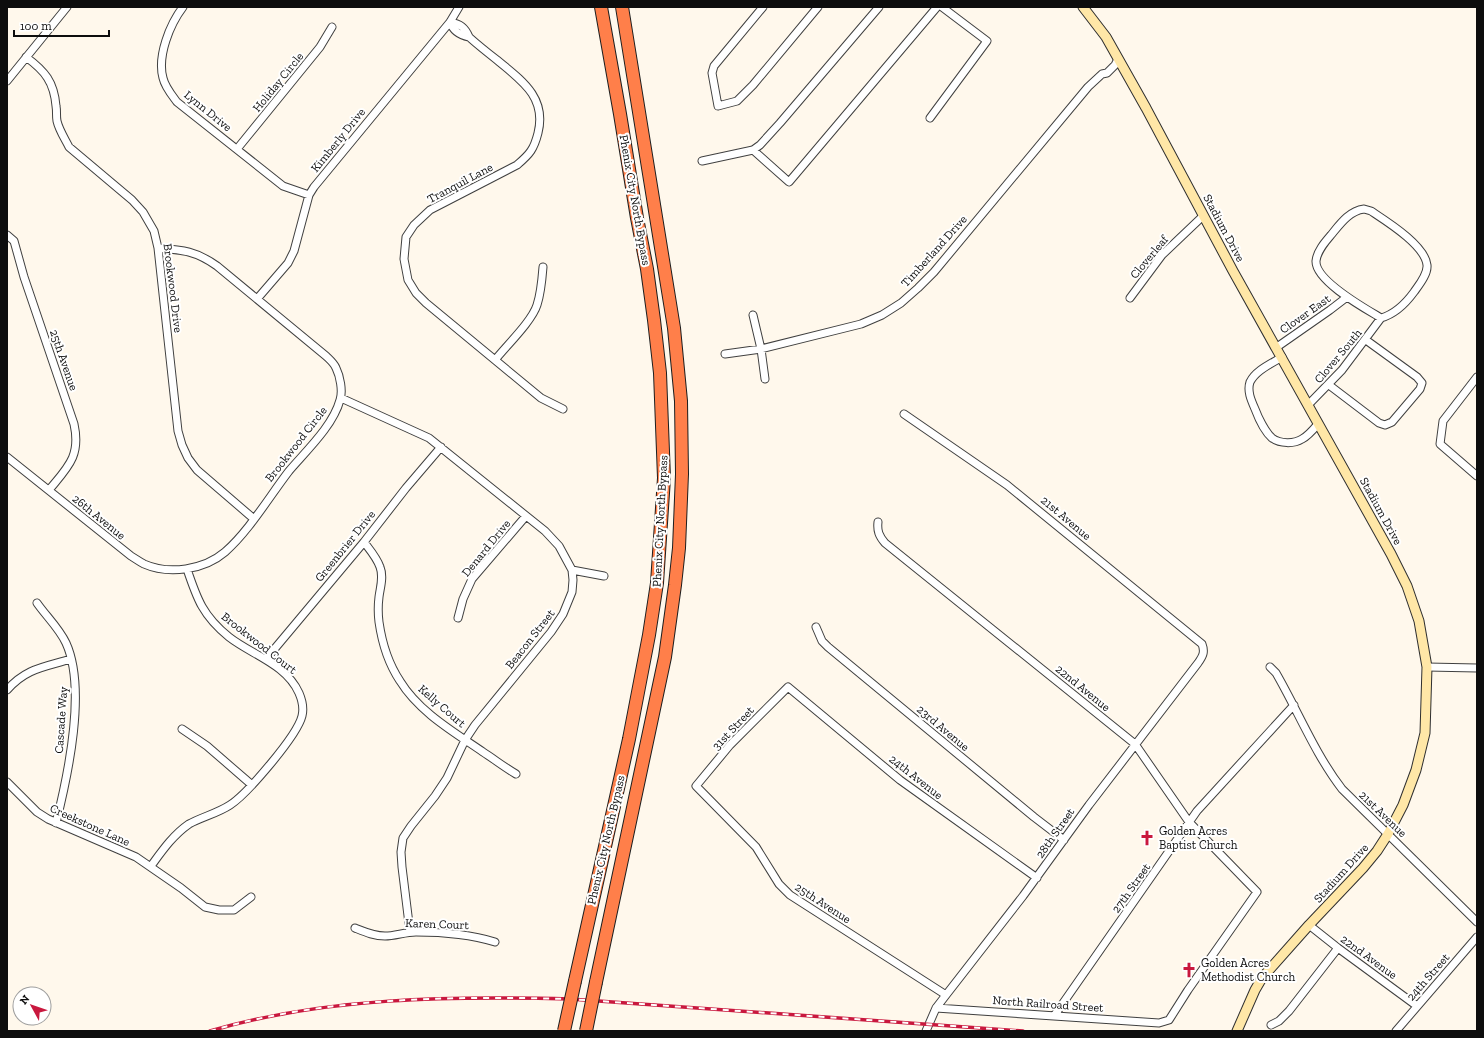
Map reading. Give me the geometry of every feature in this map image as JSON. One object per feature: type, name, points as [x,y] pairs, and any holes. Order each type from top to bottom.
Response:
[{"type":"highway","name":"Phenix City North Bypass","points":[[564,1031],[629,739],[649,635],[657,583],[664,478],[660,373],[654,320],[647,269],[601,7]]},
{"type":"highway","name":"Phenix City North Bypass","points":[[586,1031],[665,658],[679,548],[682,474],[680,401],[674,328],[622,7]]},
{"type":"street","points":[[7,81],[64,7]]},
{"type":"street","name":"Lynn Drive","points":[[183,7],[178,13],[168,33],[162,54],[162,77],[168,90],[177,102],[283,186],[309,195]]},
{"type":"street","name":"Kimberly Drive","points":[[257,299],[288,263],[294,251],[309,195],[346,147],[450,22],[459,7]]},
{"type":"street","points":[[763,7],[714,66],[712,73],[718,106],[737,101],[753,85],[818,7]]},
{"type":"street","points":[[702,161],[753,150],[760,145],[879,7]]},
{"type":"street","points":[[753,150],[788,182],[937,7]]},
{"type":"street","points":[[930,118],[987,41],[942,7]]},
{"type":"street","name":"Stadium Drive","points":[[1083,7],[1106,37],[1146,108],[1401,573],[1419,621],[1427,667],[1427,699],[1423,740],[1416,770],[1404,805],[1388,834],[1364,868],[1309,925],[1262,978],[1254,990],[1237,1031]]},
{"type":"street","name":"Tranquil Lane","points":[[450,22],[459,24],[466,30],[469,37],[526,84],[534,96],[539,111],[540,127],[536,142],[529,155],[517,165],[430,210],[414,225],[406,237],[404,259],[408,280],[416,293],[432,308],[541,398],[563,409]]},
{"type":"street","name":"Holiday Circle","points":[[237,149],[320,47],[332,27]]},
{"type":"street","name":"Brookwood Drive","points":[[26,58],[43,72],[54,89],[57,107],[57,122],[69,147],[132,200],[142,212],[154,231],[158,248],[178,431],[182,445],[188,458],[197,470],[254,518]]},
{"type":"street","name":"Timberland Drive","points":[[725,354],[761,349],[861,324],[901,303],[934,272],[1088,88],[1102,74],[1107,73],[1115,65],[1118,59]]},
{"type":"street","points":[[1357,210],[1371,211],[1407,236],[1422,252],[1427,265],[1423,279],[1410,297],[1395,312],[1381,318],[1347,297],[1320,273],[1316,260],[1321,247],[1350,214],[1357,210]]},
{"type":"street","name":"Cloverleaf","points":[[1130,298],[1162,255],[1204,216]]},
{"type":"street","name":"25th Avenue","points":[[7,235],[14,241],[17,248],[24,277],[74,424],[77,438],[75,453],[68,466],[49,490]]},
{"type":"street","name":"Brookwood Circle","points":[[158,248],[191,252],[205,257],[304,337],[331,361],[336,367],[340,381],[341,398],[338,408],[331,421],[254,518],[224,552],[211,561],[187,569]]},
{"type":"street","points":[[495,360],[526,324],[537,306],[543,267]]},
{"type":"street","name":"Clover East","points":[[1277,347],[1347,297]]},
{"type":"street","points":[[753,315],[761,349],[765,379]]},
{"type":"street","name":"Clover South","points":[[1308,405],[1342,370],[1366,340],[1381,318]]},
{"type":"street","points":[[1329,385],[1379,423],[1385,425],[1392,422],[1420,389],[1422,383],[1417,377],[1366,340]]},
{"type":"street","points":[[1282,357],[1259,370],[1250,383],[1250,398],[1259,419],[1272,438],[1287,442],[1302,440],[1318,424]]},
{"type":"street","points":[[1477,377],[1443,421],[1440,444],[1477,476]]},
{"type":"street","name":"Beacon Street","points":[[341,398],[429,438],[545,531],[559,546],[572,570],[572,592],[563,614],[551,632],[475,725],[465,740],[447,778],[411,826],[404,838],[401,852],[410,932]]},
{"type":"street","name":"21st Avenue","points":[[904,414],[1007,485],[1202,644],[1204,650]]},
{"type":"street","name":"Greenbrier Drive","points":[[266,659],[441,447]]},
{"type":"street","name":"26th Avenue","points":[[7,457],[119,548],[145,564],[160,568],[187,569]]},
{"type":"street","name":"Denard Drive","points":[[458,618],[463,599],[472,579],[526,516]]},
{"type":"street","name":"22nd Avenue","points":[[878,522],[880,537],[885,543],[971,614],[1135,744],[1190,822],[1257,892],[1188,990],[1169,1020],[1159,1023]]},
{"type":"street","name":"Kelly Court","points":[[364,542],[374,555],[381,568],[379,620],[382,642],[390,663],[401,683],[415,700],[432,715],[496,762],[516,774]]},
{"type":"street","name":"Brookwood Court","points":[[187,569],[194,592],[207,615],[230,638],[266,659],[285,674],[296,686],[302,701],[302,716],[296,731],[252,785]]},
{"type":"street","points":[[572,570],[604,576]]},
{"type":"street","name":"Cascade Way","points":[[37,604],[61,634],[66,643],[71,659],[76,701],[71,752],[56,823]]},
{"type":"street","name":"23rd Avenue","points":[[816,627],[822,641],[828,647],[982,775],[1064,840]]},
{"type":"street","name":"28th Street","points":[[926,1031],[936,1008],[1037,878],[1089,805],[1202,658],[1204,650]]},
{"type":"street","points":[[7,690],[23,675],[30,671],[71,659]]},
{"type":"street","name":"21st Avenue","points":[[1270,667],[1276,673],[1314,745],[1333,777],[1342,788],[1477,922]]},
{"type":"street","points":[[1427,667],[1477,668]]},
{"type":"street","name":"31st Street","points":[[696,786],[730,745],[788,687]]},
{"type":"street","name":"24th Avenue","points":[[788,687],[900,780],[1037,878]]},
{"type":"street","name":"27th Street","points":[[1054,1016],[1190,822],[1227,778],[1294,705]]},
{"type":"street","points":[[151,866],[172,839],[189,825],[230,806],[252,785],[207,746],[182,729]]},
{"type":"street","name":"Creekstone Lane","points":[[7,782],[37,812],[56,823],[136,857],[165,876],[205,907],[219,910],[234,910],[251,897]]},
{"type":"street","name":"25th Avenue","points":[[696,786],[756,846],[779,884],[790,896],[946,995]]},
{"type":"street","name":"22nd Avenue","points":[[1309,925],[1417,1006]]},
{"type":"street","name":"Karen Court","points":[[356,928],[371,934],[386,936],[410,932],[455,934],[479,937],[495,942]]},
{"type":"street","name":"24th Street","points":[[1396,1031],[1477,937]]},
{"type":"street","points":[[1271,1025],[1279,1021],[1289,1011],[1338,948]]},
{"type":"street","name":"North Railroad Street","points":[[936,1008],[1159,1023]]},
{"type":"railway","points":[[210,1031],[298,1011],[343,1005],[388,1001],[479,998],[570,999],[1023,1031]]},
{"type":"place","name":"Golden Acres Baptist Church","points":[[1147,838]]},
{"type":"place","name":"Golden Acres Methodist Church","points":[[1189,970]]}]
